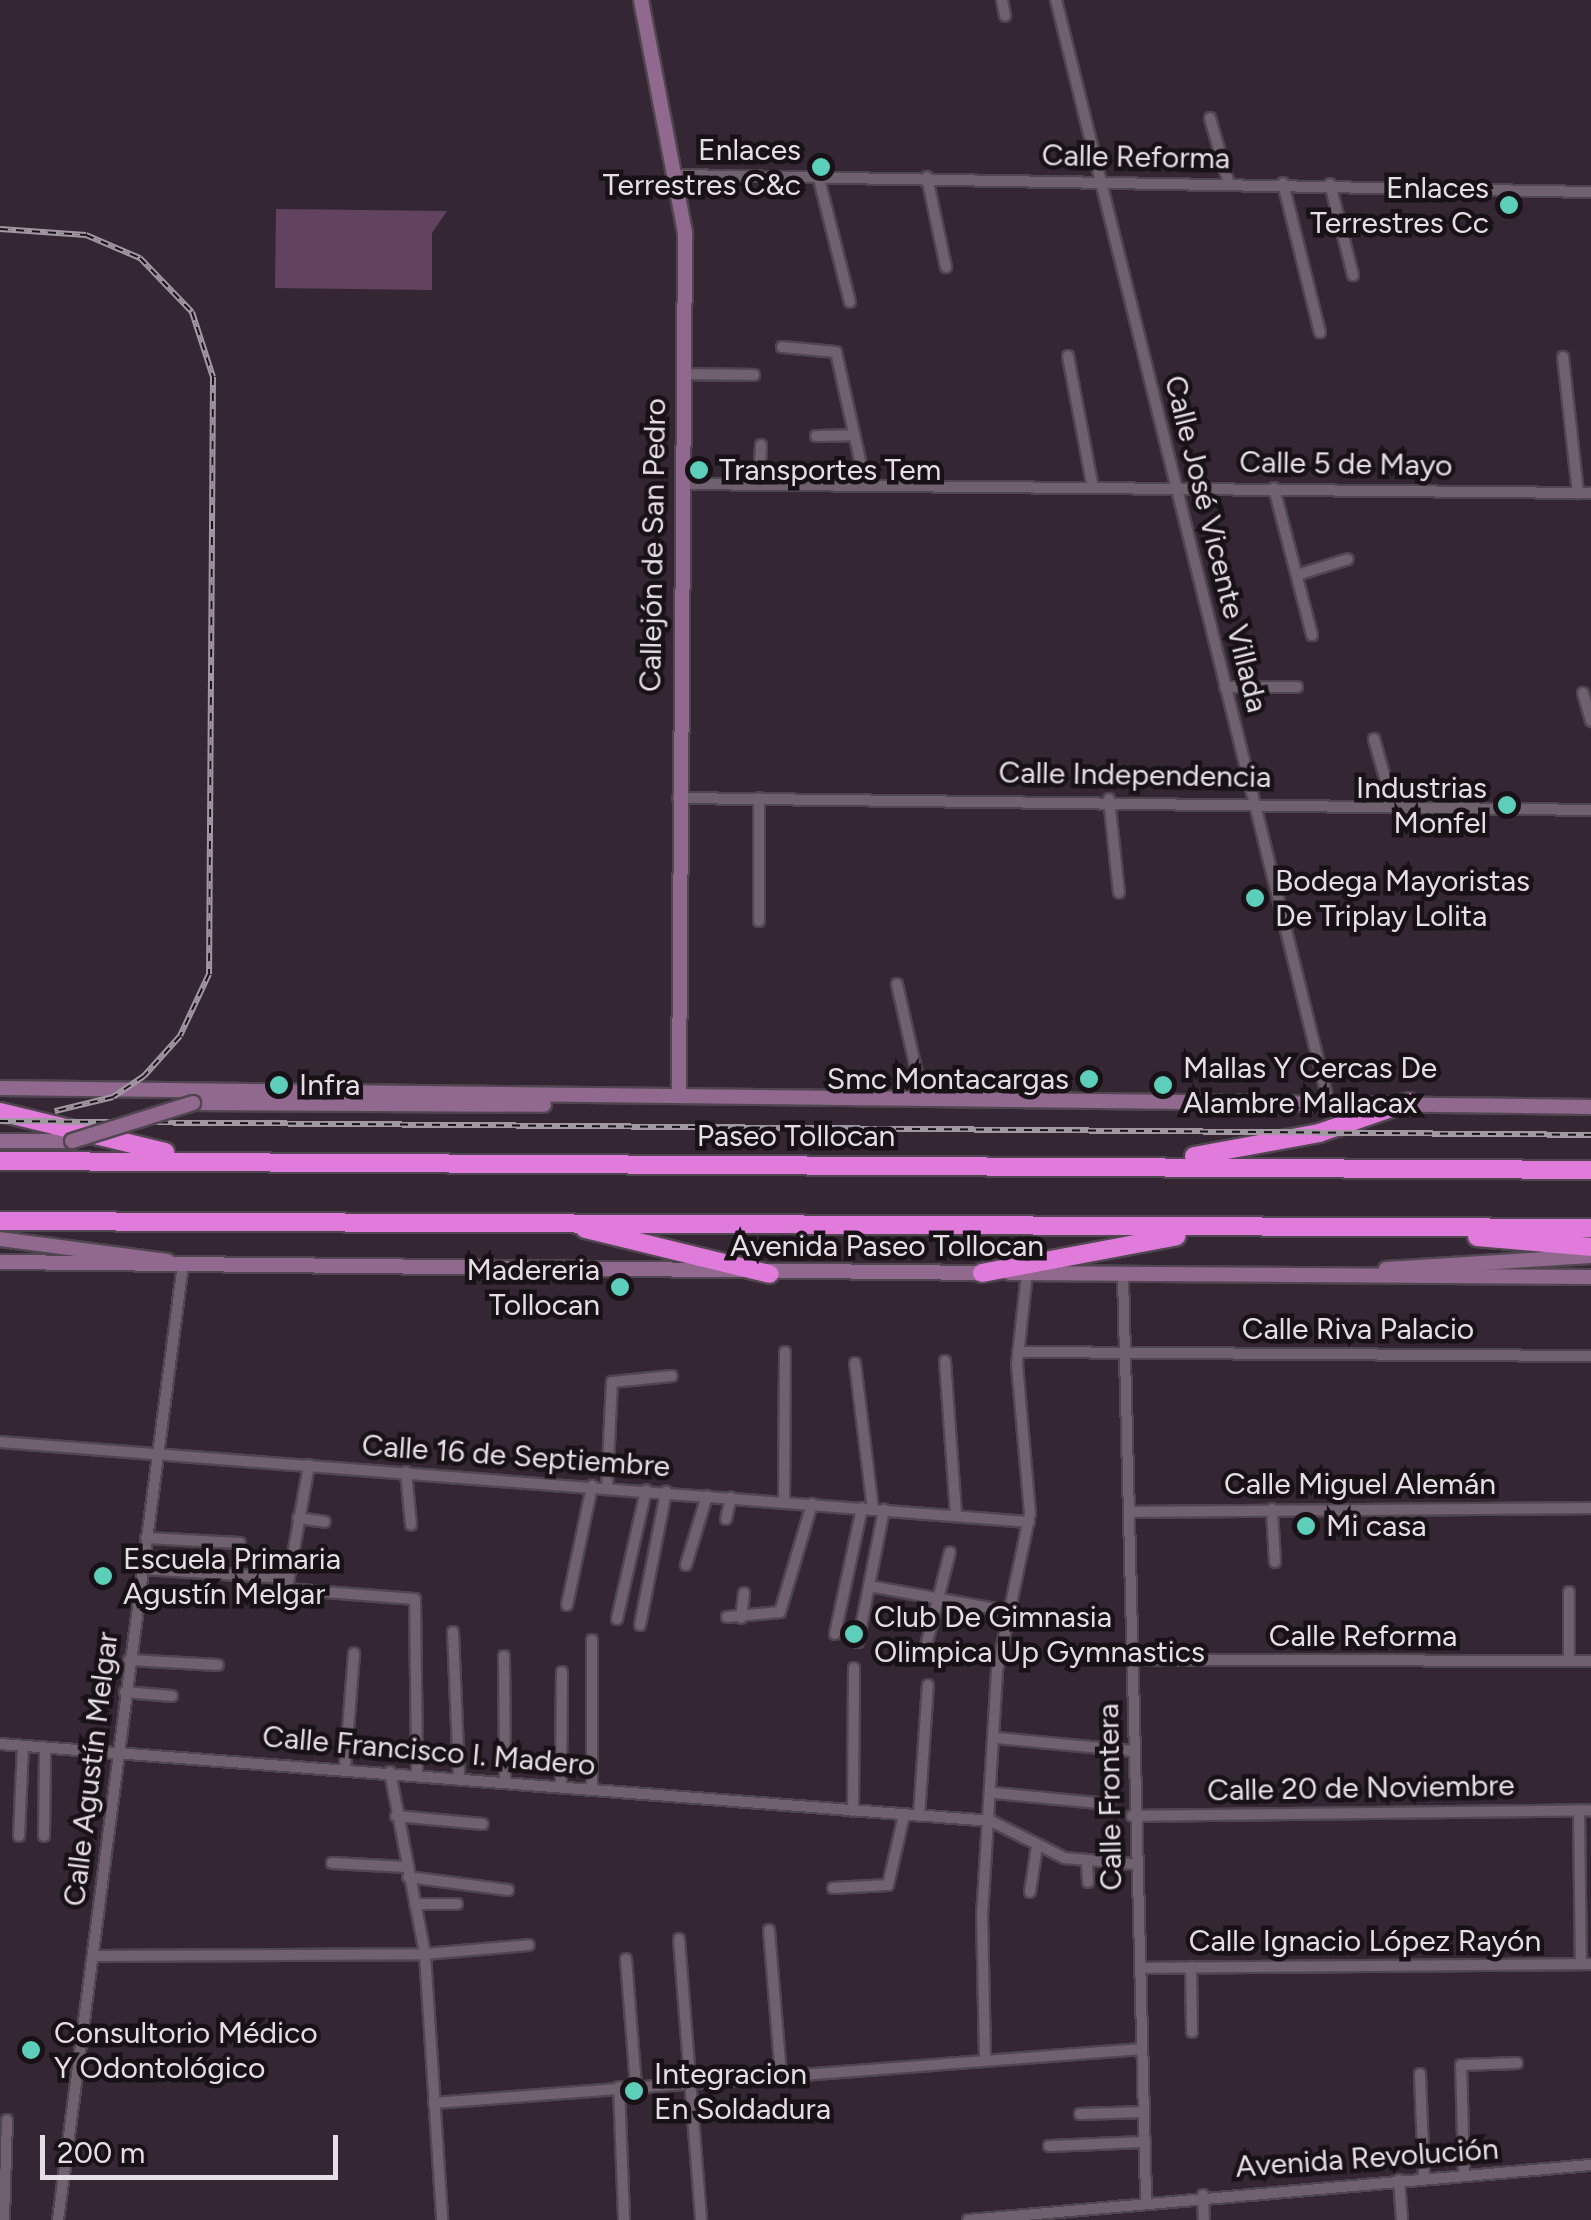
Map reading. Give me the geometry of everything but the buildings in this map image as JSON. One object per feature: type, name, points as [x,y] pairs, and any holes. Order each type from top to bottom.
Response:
[{"type":"highway","points":[[1029,1165],[1245,1150],[1410,1102]]},
{"type":"highway","points":[[0,1112],[220,1160]]},
{"type":"highway","name":"Paseo Tollocan","points":[[0,1160],[1591,1170]]},
{"type":"highway","points":[[0,1221],[1591,1228]]},
{"type":"highway","points":[[555,1222],[770,1274]]},
{"type":"highway","points":[[982,1273],[1232,1227]]},
{"type":"highway","points":[[1412,1228],[1591,1246]]},
{"type":"main road","name":"Callejón de San Pedro","points":[[641,0],[680,175],[684,374],[677,798],[679,1096]]},
{"type":"main road","points":[[0,1088],[1328,1100],[1591,1106]]},
{"type":"main road","points":[[0,1141],[102,1136],[193,1103],[659,1096]]},
{"type":"main road","name":"Avenida Paseo Tollocan","points":[[0,1239],[183,1264]]},
{"type":"main road","points":[[1357,1277],[1591,1256]]},
{"type":"main road","name":"Avenida Paseo Tollocan","points":[[0,1262],[770,1274],[1591,1278]]},
{"type":"street","points":[[1002,0],[1005,16]]},
{"type":"street","name":"Calle José Vicente Villada","points":[[1056,0],[1105,184],[1175,486],[1328,1100]]},
{"type":"street","points":[[1210,118],[1229,184]]},
{"type":"street","name":"Calle Reforma","points":[[680,175],[928,176],[1105,184],[1283,183],[1591,192]]},
{"type":"street","points":[[818,175],[850,302]]},
{"type":"street","points":[[928,176],[946,267]]},
{"type":"street","points":[[1283,183],[1320,333]]},
{"type":"street","points":[[1330,184],[1353,274]]},
{"type":"street","points":[[782,347],[836,352],[865,483]]},
{"type":"street","points":[[1068,356],[1092,483]]},
{"type":"street","points":[[1563,357],[1578,493]]},
{"type":"street","points":[[684,374],[754,375]]},
{"type":"street","points":[[816,436],[854,435]]},
{"type":"street","points":[[760,484],[761,445]]},
{"type":"street","name":"Calle 5 de Mayo","points":[[681,484],[1092,483],[1591,494]]},
{"type":"street","points":[[1274,488],[1312,634]]},
{"type":"street","points":[[1297,576],[1348,560]]},
{"type":"street","points":[[1225,687],[1297,688]]},
{"type":"street","points":[[1584,693],[1591,721]]},
{"type":"street","points":[[1374,739],[1393,806]]},
{"type":"street","name":"Calle Independencia","points":[[677,798],[1108,799],[1591,810]]},
{"type":"street","points":[[758,798],[758,921]]},
{"type":"street","points":[[1108,799],[1119,892]]},
{"type":"street","points":[[897,984],[922,1096]]},
{"type":"street","name":"Calle Agustín Melgar","points":[[58,2220],[94,1956],[116,1752],[183,1264]]},
{"type":"street","points":[[985,2058],[996,1738],[1007,1611],[1029,1522],[1018,1352],[1028,1273]]},
{"type":"street","name":"Calle Frontera","points":[[1122,1275],[1134,1660],[1133,1864],[1146,2199]]},
{"type":"street","points":[[784,1501],[785,1352]]},
{"type":"street","name":"Calle Riva Palacio","points":[[1018,1352],[1591,1356]]},
{"type":"street","points":[[945,1360],[956,1516]]},
{"type":"street","points":[[855,1363],[873,1509],[870,1586],[858,1642]]},
{"type":"street","points":[[607,1487],[612,1382],[672,1376]]},
{"type":"street","name":"Calle 16 de Septiembre","points":[[0,1442],[1029,1522]]},
{"type":"street","points":[[309,1466],[288,1590],[414,1600],[417,1773]]},
{"type":"street","points":[[406,1472],[411,1525]]},
{"type":"street","points":[[566,1605],[592,1486]]},
{"type":"street","points":[[617,1619],[646,1490]]},
{"type":"street","points":[[640,1626],[666,1492]]},
{"type":"street","points":[[686,1565],[707,1496]]},
{"type":"street","points":[[726,1518],[731,1498]]},
{"type":"street","points":[[727,1617],[780,1612],[812,1504]]},
{"type":"street","points":[[1272,1508],[1275,1562]]},
{"type":"street","name":"Calle Miguel Alemán","points":[[1130,1512],[1591,1508]]},
{"type":"street","points":[[835,1634],[873,1509]]},
{"type":"street","points":[[298,1518],[324,1522]]},
{"type":"street","points":[[146,1538],[240,1543]]},
{"type":"street","points":[[924,1658],[950,1552]]},
{"type":"street","points":[[142,1569],[287,1578]]},
{"type":"street","points":[[870,1586],[1007,1611]]},
{"type":"street","points":[[1569,1592],[1569,1661]]},
{"type":"street","points":[[742,1618],[744,1593]]},
{"type":"street","points":[[454,1632],[458,1776]]},
{"type":"street","points":[[592,1640],[592,1789]]},
{"type":"street","points":[[345,1768],[354,1653]]},
{"type":"street","points":[[504,1656],[505,1779]]},
{"type":"street","points":[[129,1660],[218,1665]]},
{"type":"street","name":"Calle Reforma","points":[[1134,1660],[1591,1661]]},
{"type":"street","points":[[853,1811],[854,1668]]},
{"type":"street","points":[[560,1786],[562,1672]]},
{"type":"street","points":[[918,1816],[928,1686]]},
{"type":"street","points":[[125,1692],[172,1696]]},
{"type":"street","points":[[996,1738],[1133,1751]]},
{"type":"street","name":"Calle Francisco I. Madero","points":[[0,1744],[505,1779],[991,1821],[1037,1846],[1088,1862],[1133,1864]]},
{"type":"street","points":[[19,1836],[23,1746]]},
{"type":"street","points":[[44,1836],[45,1748]]},
{"type":"street","points":[[390,1772],[425,1954],[442,2220]]},
{"type":"street","points":[[994,1793],[1109,1804]]},
{"type":"street","points":[[1585,1810],[1586,1964]]},
{"type":"street","name":"Calle 20 de Noviembre","points":[[1132,1816],[1585,1810]]},
{"type":"street","points":[[832,1888],[888,1885],[904,1815]]},
{"type":"street","points":[[396,1816],[483,1824]]},
{"type":"street","points":[[1030,1892],[1037,1846]]},
{"type":"street","points":[[1088,1862],[1088,1882]]},
{"type":"street","points":[[332,1863],[508,1890]]},
{"type":"street","points":[[414,1904],[457,1904]]},
{"type":"street","points":[[768,1930],[781,2075]]},
{"type":"street","points":[[679,1939],[701,2220]]},
{"type":"street","points":[[94,1956],[425,1954],[529,1945]]},
{"type":"street","points":[[626,1959],[636,2086]]},
{"type":"street","name":"Calle Ignacio López Rayón","points":[[1140,1968],[1586,1964]]},
{"type":"street","points":[[1191,1968],[1192,2032]]},
{"type":"street","points":[[434,2103],[1142,2049]]},
{"type":"street","points":[[1464,2176],[1461,2066],[1517,2062]]},
{"type":"street","points":[[1420,2074],[1424,2178]]},
{"type":"street","points":[[619,2088],[624,2220]]},
{"type":"street","points":[[1080,2114],[1144,2112]]},
{"type":"street","points":[[4,2220],[7,2120]]},
{"type":"street","points":[[1049,2146],[1144,2142]]},
{"type":"street","name":"Avenida Revolución","points":[[968,2220],[1146,2199],[1591,2165]]},
{"type":"street","points":[[1400,2180],[1402,2220]]},
{"type":"street","points":[[1203,2195],[1204,2220]]},
{"type":"shaded area","points":[[276,209],[447,211],[432,233],[432,290],[275,288]]},
{"type":"railway","points":[[0,229],[86,235],[140,258],[192,312],[213,377],[209,974],[180,1036],[144,1076],[113,1097],[55,1111]]},
{"type":"railway","points":[[0,1121],[1591,1135]]},
{"type":"place","name":"Enlaces Terrestres C&c","points":[[821,167]]},
{"type":"place","name":"Enlaces Terrestres Cc","points":[[1509,205]]},
{"type":"place","name":"Transportes Tem","points":[[699,470]]},
{"type":"place","name":"Industrias Monfel","points":[[1507,805]]},
{"type":"place","name":"Bodega Mayoristas De Triplay Lolita","points":[[1255,898]]},
{"type":"place","name":"Smc Montacargas","points":[[1089,1079]]},
{"type":"place","name":"Infra","points":[[279,1085]]},
{"type":"place","name":"Mallas Y Cercas De Alambre Mallacax","points":[[1163,1085]]},
{"type":"place","name":"Madereria Tollocan","points":[[620,1287]]},
{"type":"place","name":"Mi casa","points":[[1306,1526]]},
{"type":"place","name":"Escuela Primaria Agustín Melgar","points":[[103,1576]]},
{"type":"place","name":"Club De Gimnasia Olimpica Up Gymnastics","points":[[854,1634]]},
{"type":"place","name":"Consultorio Médico Y Odontológico","points":[[31,2050]]},
{"type":"place","name":"Integracion En Soldadura","points":[[634,2091]]}]
